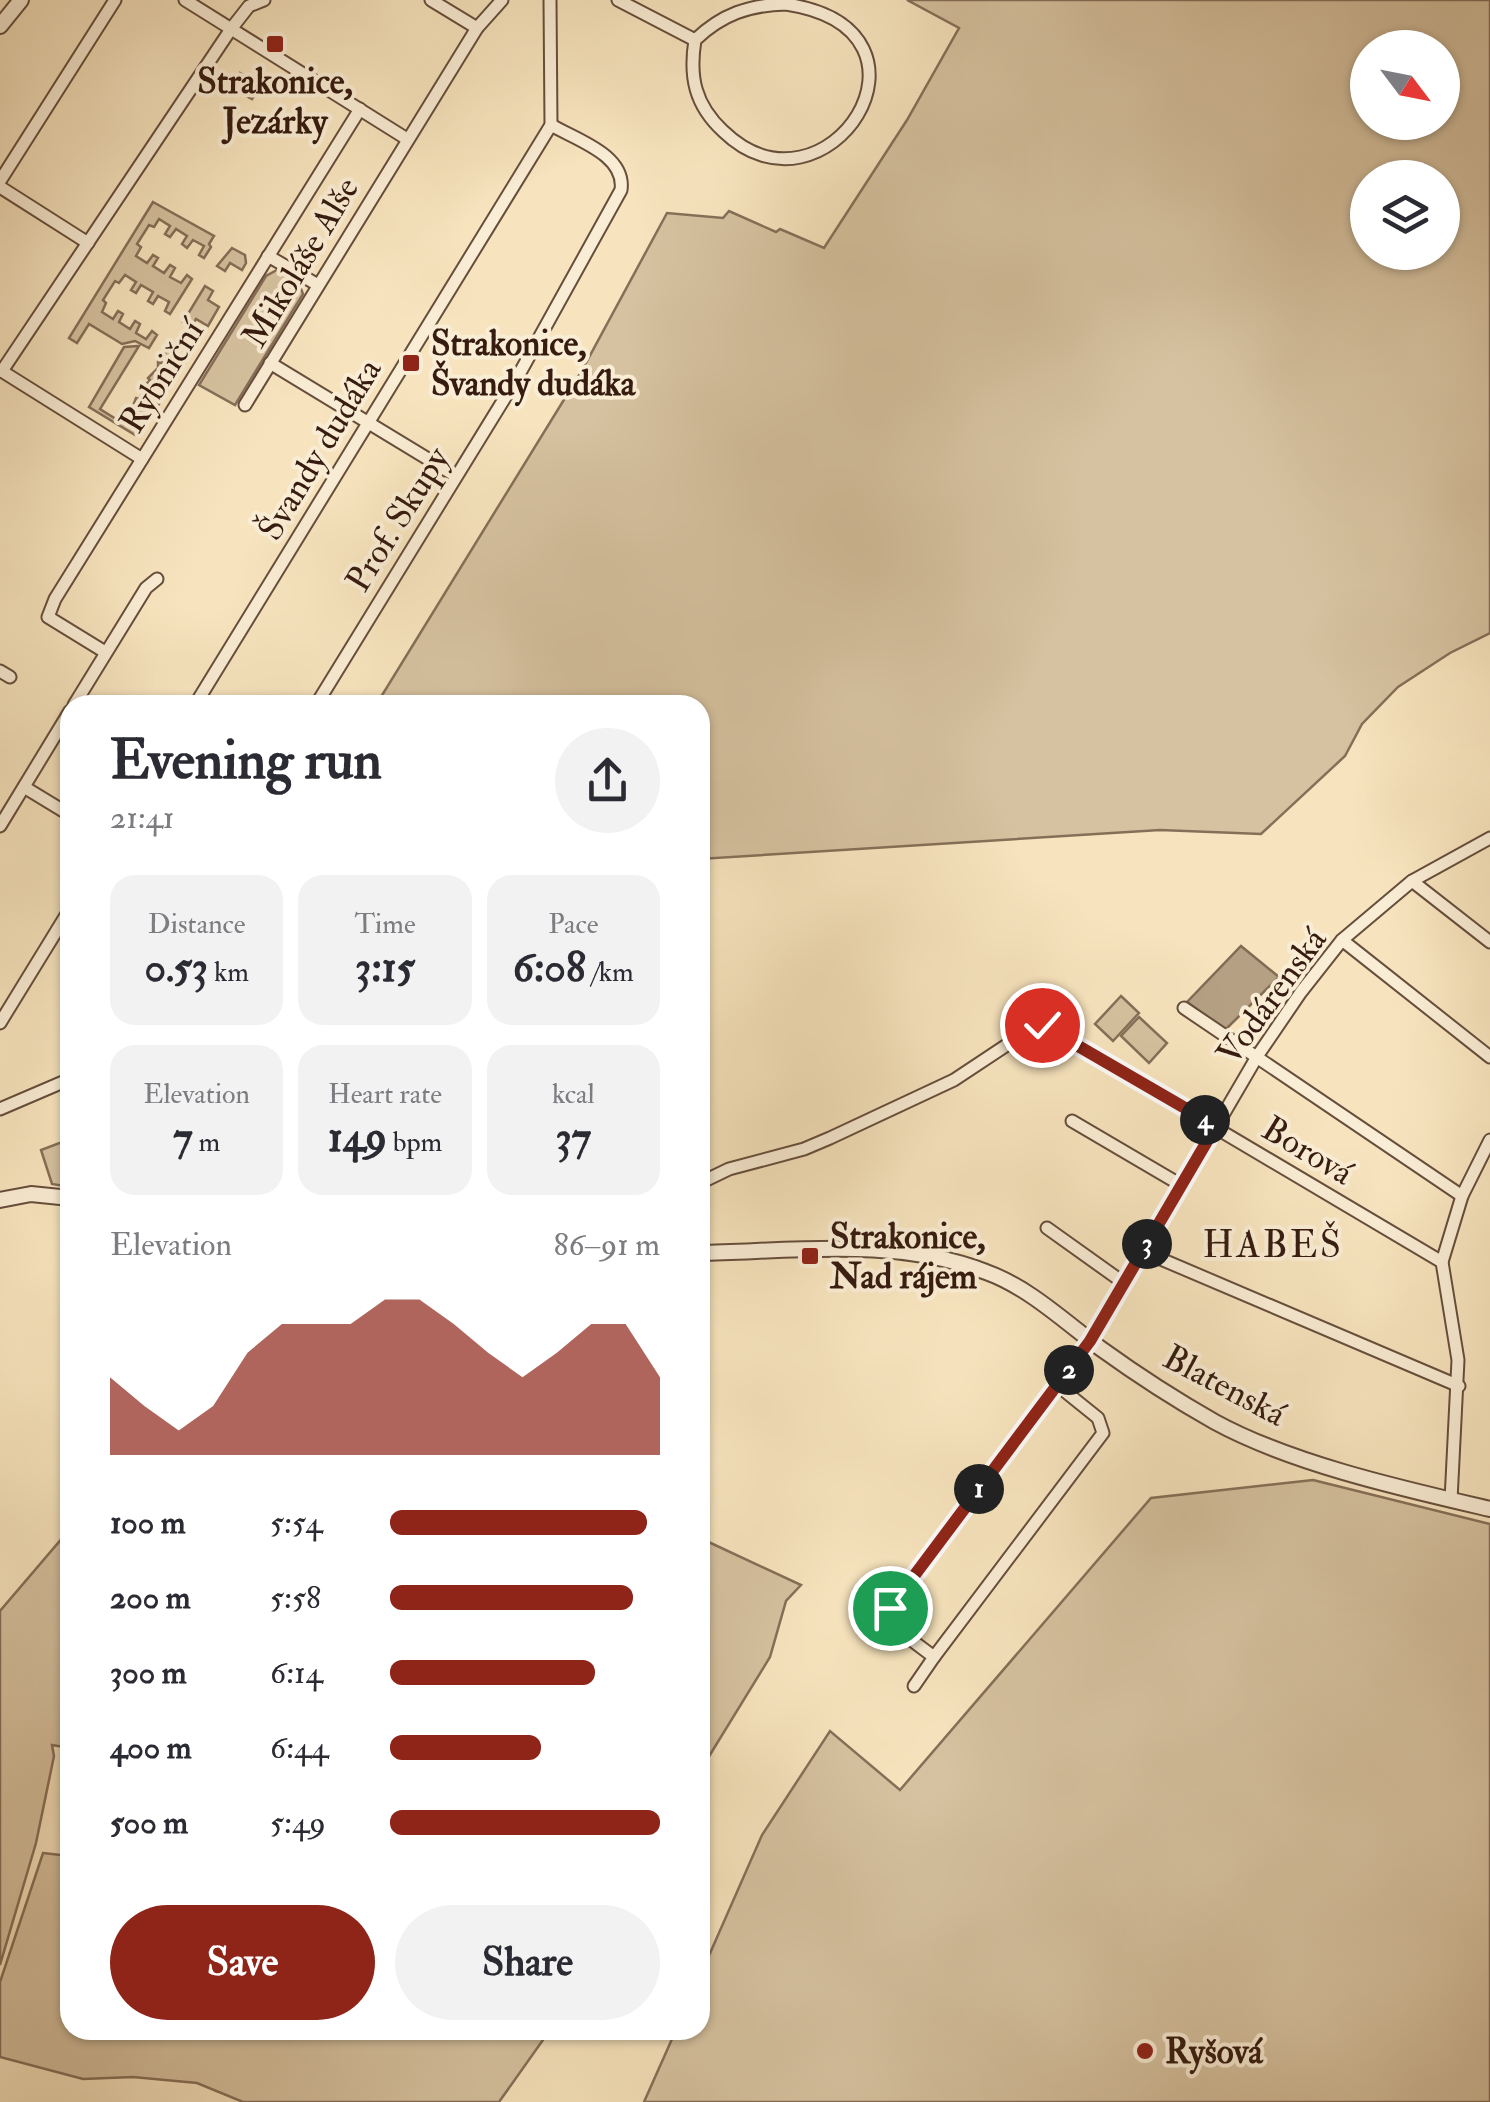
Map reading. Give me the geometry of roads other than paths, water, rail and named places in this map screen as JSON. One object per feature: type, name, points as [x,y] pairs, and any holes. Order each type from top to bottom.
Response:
[{"type":"street","points":[[0,26],[21,0]]},
{"type":"street","points":[[88,243],[0,184],[115,0]]},
{"type":"street","points":[[185,0],[407,139]]},
{"type":"street","points":[[142,459],[1,371],[231,29],[249,6],[264,0]]},
{"type":"street","points":[[432,0],[477,28]]},
{"type":"street","name":"Mikoláše Alše","points":[[245,405],[477,28],[502,0]]},
{"type":"street","points":[[550,0],[552,126]]},
{"type":"street","points":[[618,0],[696,40]]},
{"type":"street","points":[[786,4],[827,14],[848,29],[866,51],[871,74],[865,105],[840,137],[810,155],[793,159],[754,152],[720,128],[699,99],[692,80],[696,40],[723,18],[745,8],[786,4]]},
{"type":"street","name":"Rybniční","points":[[105,652],[48,617],[55,599],[360,109]]},
{"type":"street","name":"Švandy dudáka","points":[[200,695],[552,126]]},
{"type":"street","name":"Prof. Skupy","points":[[322,695],[517,378],[620,190],[622,176],[612,160],[552,126]]},
{"type":"street","points":[[268,256],[318,286]]},
{"type":"street","points":[[270,363],[456,476]]},
{"type":"street","points":[[80,695],[146,588],[157,580]]},
{"type":"street","points":[[0,826],[60,728]]},
{"type":"street","points":[[24,786],[60,809]]},
{"type":"street","name":"Vodárenská","points":[[934,1657],[890,1624],[890,1608],[1090,1341],[1258,1055],[1342,940],[1412,881],[1490,838]]},
{"type":"street","points":[[1412,881],[1490,942]]},
{"type":"street","points":[[0,1023],[60,925]]},
{"type":"street","points":[[1342,940],[1490,1058]]},
{"type":"street","points":[[1184,1008],[1462,1196]]},
{"type":"street","name":"Borová","points":[[710,1178],[830,1138],[954,1080],[1042,1025],[1442,1262]]},
{"type":"street","points":[[0,1109],[60,1084]]},
{"type":"street","points":[[1072,1121],[1181,1185]]},
{"type":"street","points":[[1452,1500],[1458,1360],[1442,1262],[1462,1196],[1490,1143]]},
{"type":"street","points":[[0,1200],[31,1194],[60,1197]]},
{"type":"street","points":[[1047,1228],[1124,1283]]},
{"type":"street","name":"Blatenská","points":[[710,1253],[870,1248],[956,1262],[989,1272],[1217,1422],[1264,1444],[1371,1480],[1490,1510]]},
{"type":"street","points":[[1142,1252],[1459,1386]]},
{"type":"street","points":[[914,1686],[1103,1433],[1098,1418],[1057,1385]]},
{"type":"place","name":"Strakonice, Jezárky","points":[[275,44]]},
{"type":"place","name":"Strakonice, Švandy dudáka","points":[[411,363]]},
{"type":"place","name":"Strakonice, Nad rájem","points":[[810,1256]]},
{"type":"place","name":"Ryšová","points":[[1145,2051]]},
{"type":"district","name":"HABEŠ","points":[[1273,1244]]}]
